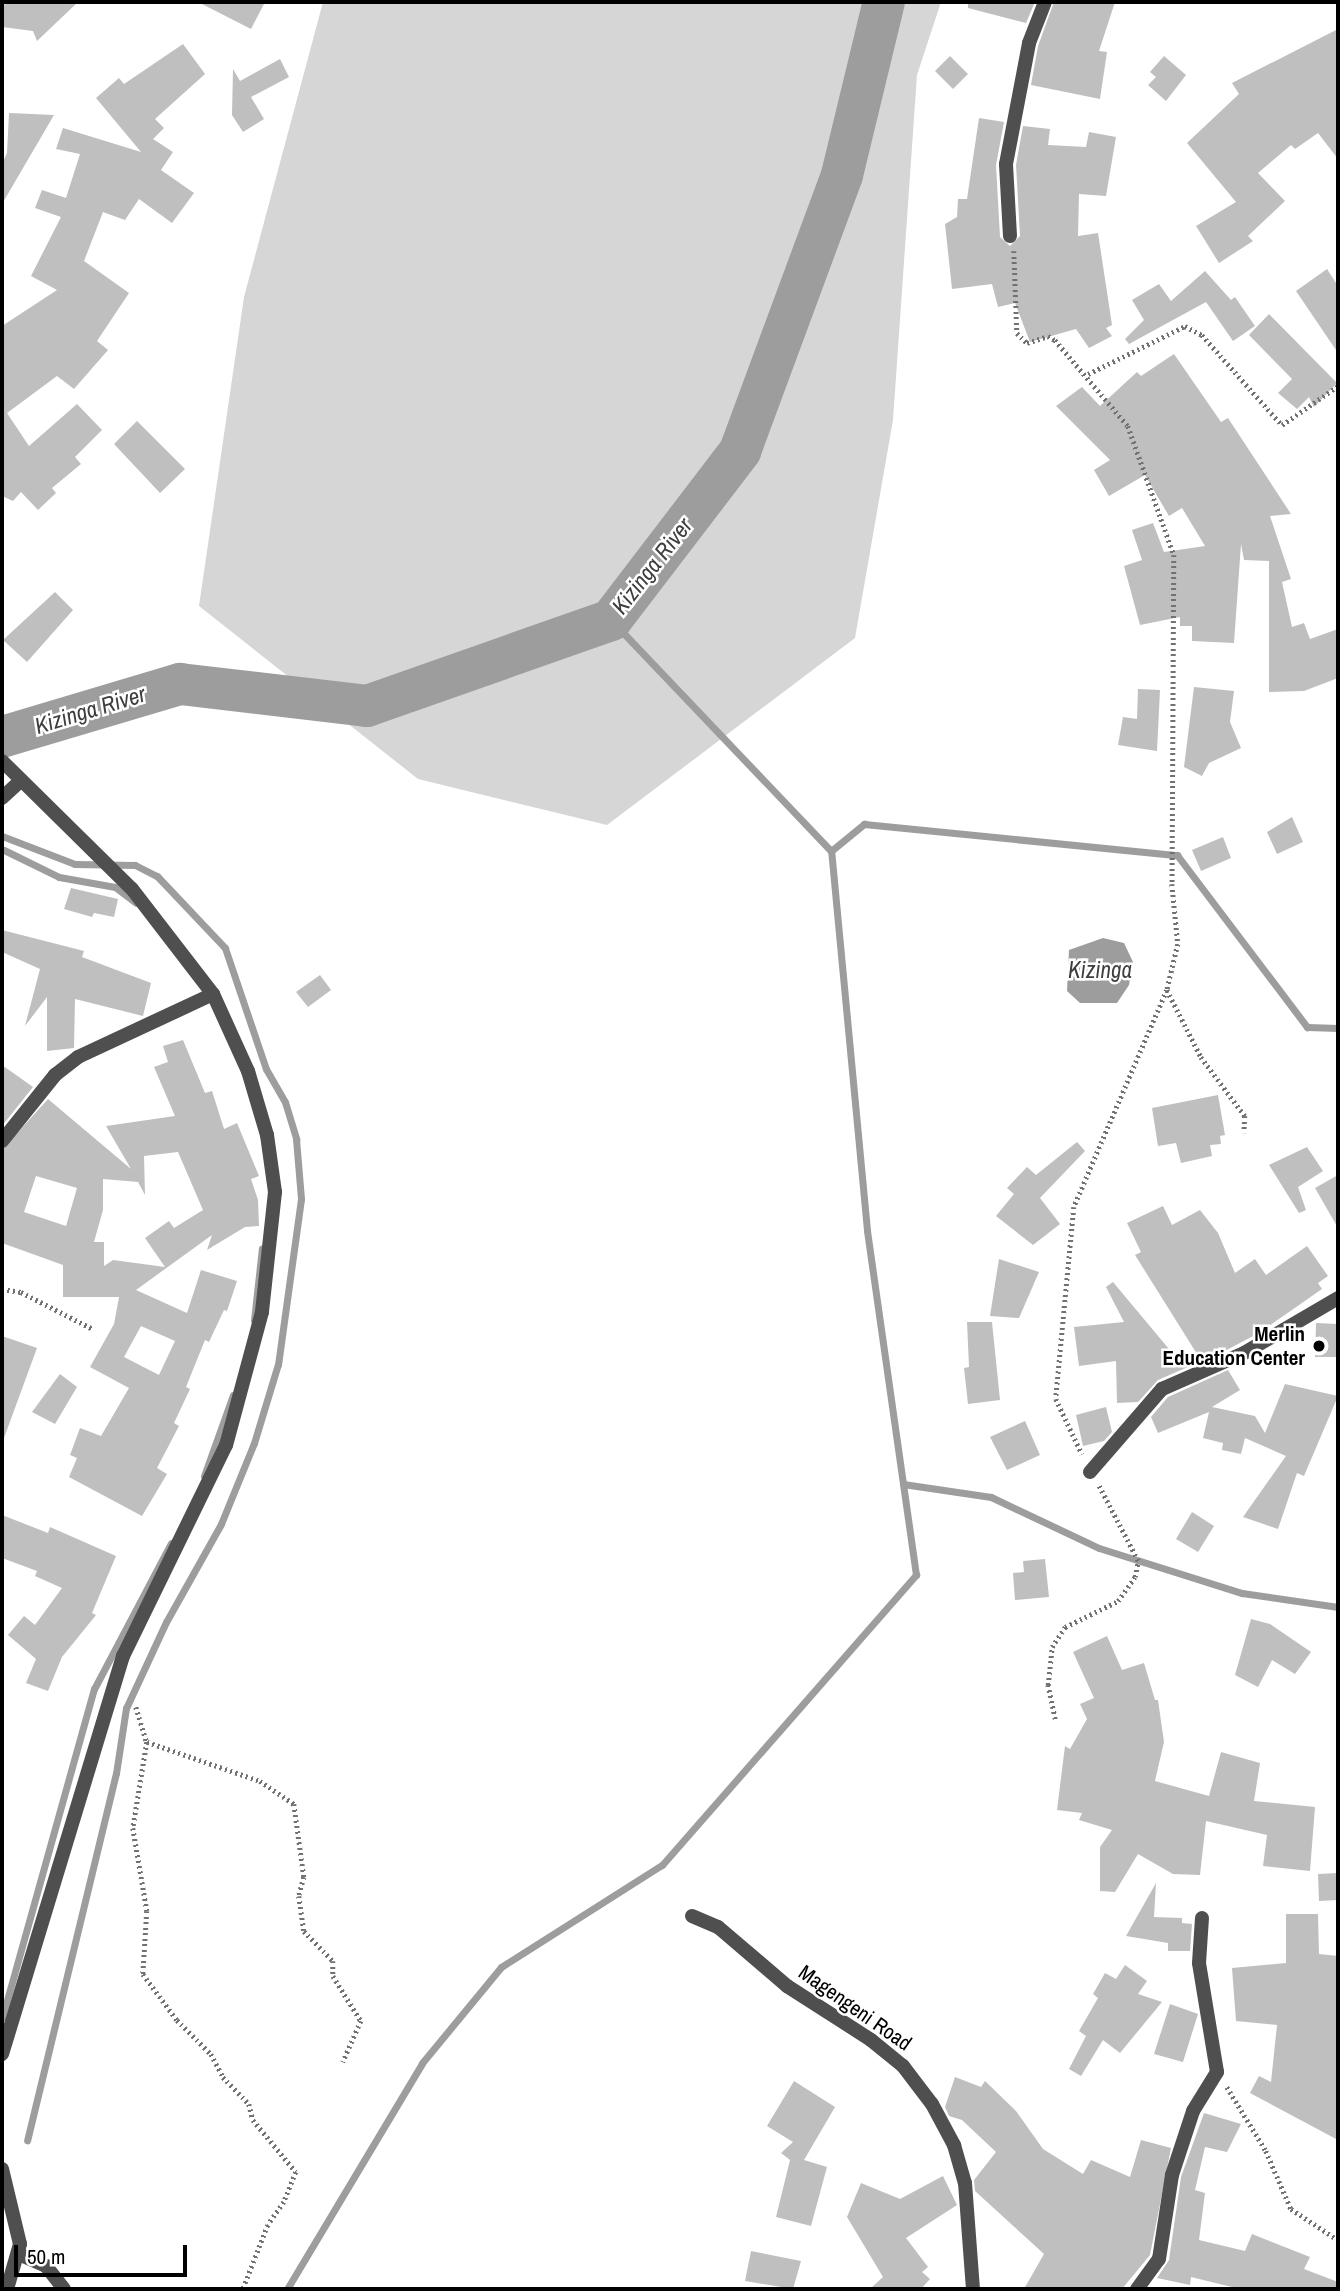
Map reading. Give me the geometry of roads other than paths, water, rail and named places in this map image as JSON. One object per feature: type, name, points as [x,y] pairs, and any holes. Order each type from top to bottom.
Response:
[{"type":"street","points":[[1010,236],[1006,164],[1029,43],[1045,2]]},
{"type":"street","points":[[2,761],[132,889],[213,994],[248,1070],[267,1135],[275,1192],[262,1312],[226,1445],[122,1656],[108,1696],[96,1752],[2,2054]]},
{"type":"street","points":[[2,798],[17,777]]},
{"type":"street","points":[[2,1141],[55,1075],[78,1058],[213,994]]},
{"type":"street","points":[[1090,1472],[1162,1389],[1244,1353],[1338,1298]]},
{"type":"street","name":"Magengeni Road","points":[[692,1916],[718,1927],[787,1986],[871,2040],[904,2066],[932,2104],[954,2145],[965,2183],[972,2289]]},
{"type":"street","points":[[1137,2289],[1159,2259],[1172,2175],[1193,2111],[1217,2071],[1199,1963],[1202,1918]]},
{"type":"street","points":[[2,2169],[19,2253],[7,2289]]},
{"type":"street","points":[[19,2253],[47,2266],[64,2289]]},
{"type":"water","name":"Kizinga","points":[[1103,938],[1124,943],[1133,962],[1129,985],[1117,1003],[1080,1003],[1067,991],[1069,950]]},
{"type":"waterway","name":"Kizinga River","points":[[2,737],[180,684],[367,706],[611,620],[740,451],[842,175],[884,2]]},
{"type":"waterway","points":[[287,2289],[422,2063],[501,1967],[662,1865],[916,1575],[867,1230],[831,851],[611,620]]},
{"type":"waterway","points":[[831,851],[864,824],[1177,855],[1307,1027],[1338,1028]]},
{"type":"waterway","points":[[2,836],[75,864],[135,865],[157,876],[225,948],[266,1069],[285,1102],[296,1139],[301,1199],[278,1364],[254,1443],[221,1524],[166,1622],[126,1708],[116,1773],[27,2140]]},
{"type":"waterway","points":[[4,850],[59,877],[115,887],[136,903]]},
{"type":"waterway","points":[[254,1320],[262,1248]]},
{"type":"waterway","points":[[204,1476],[233,1395]]},
{"type":"waterway","points":[[903,1484],[991,1497],[1099,1548],[1242,1593],[1338,1607]]},
{"type":"waterway","points":[[2,2018],[94,1689],[171,1543]]},
{"type":"place","name":"Merlin Education Center","points":[[1319,1346]]}]
